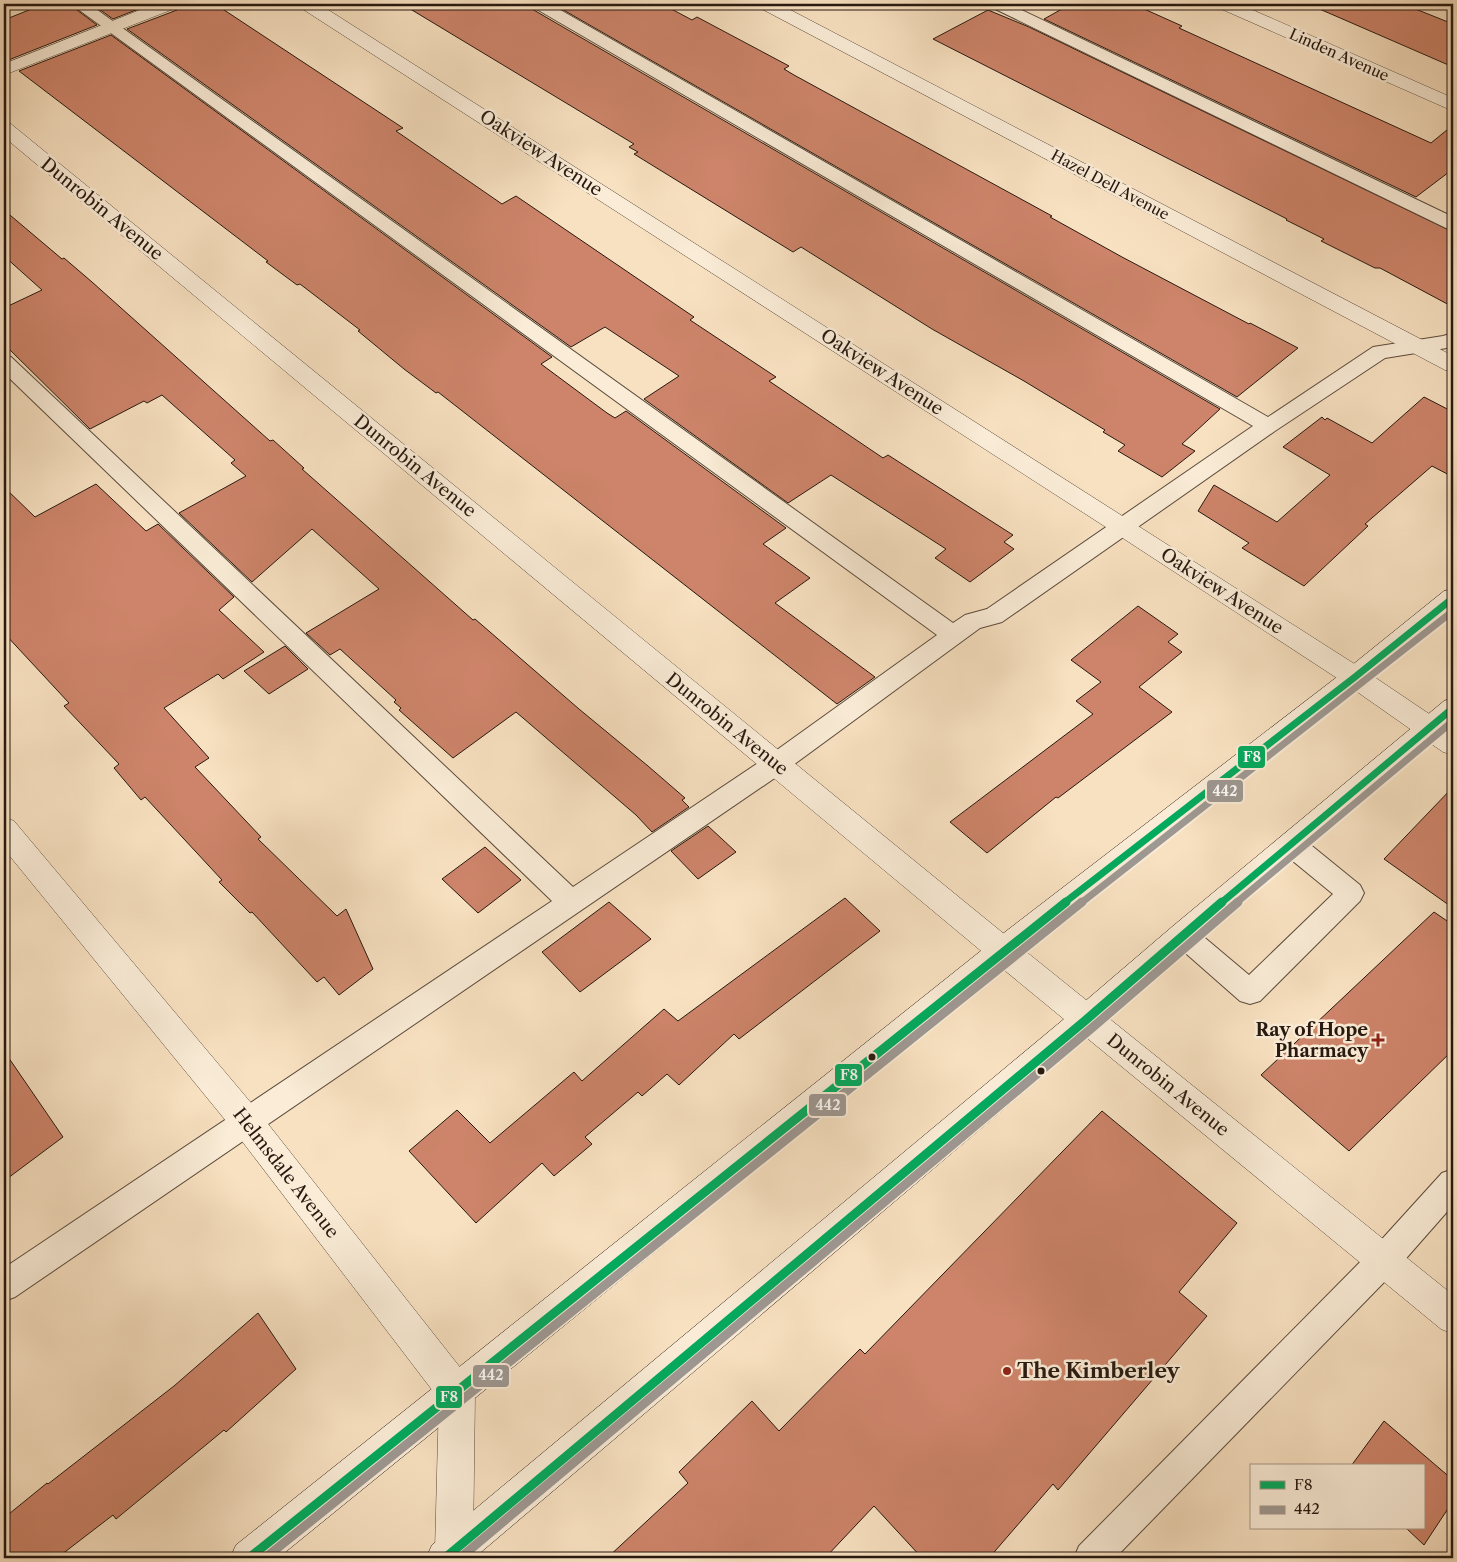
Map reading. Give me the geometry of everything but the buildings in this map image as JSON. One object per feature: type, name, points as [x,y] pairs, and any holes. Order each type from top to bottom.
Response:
[{"type":"street","points":[[4,70],[170,4]]},
{"type":"street","name":"Oakview Avenue","points":[[307,4],[1124,527],[1355,677],[1441,736]]},
{"type":"street","name":"Hazel Dell Avenue","points":[[766,4],[1453,366]]},
{"type":"street","name":"Linden Avenue","points":[[1225,4],[1453,105]]},
{"type":"street","name":"Dunrobin Avenue","points":[[4,128],[1002,951],[1453,1317]]},
{"type":"street","points":[[249,1558],[1002,951],[1355,677],[1453,598]]},
{"type":"street","points":[[453,1556],[1087,1019],[1182,935],[1292,845],[1441,736],[1453,708]]},
{"type":"street","name":"Helmsdale Avenue","points":[[4,829],[246,1120],[457,1392]]},
{"type":"street","points":[[453,1556],[457,1392]]},
{"type":"lane","points":[[79,4],[953,635]]},
{"type":"lane","points":[[539,4],[1268,426]]},
{"type":"lane","points":[[997,4],[1453,224]]},
{"type":"lane","points":[[4,1286],[246,1120],[776,764],[973,621],[994,616],[1268,426],[1380,352],[1448,342],[1453,339]]},
{"type":"lane","points":[[4,362],[571,902]]},
{"type":"lane","points":[[1182,935],[1250,992],[1351,893],[1292,845]]},
{"type":"lane","points":[[1096,1557],[1384,1260],[1453,1183]]},
{"type":"transit line","name":"F8","points":[[249,1558],[1003,951],[1355,677],[1453,598]]},
{"type":"transit line","name":"442","points":[[265,1558],[1009,959],[1453,611]]},
{"type":"transit line","name":"F8","points":[[445,1558],[1087,1019],[1183,935],[1453,708]]},
{"type":"transit line","name":"442","points":[[460,1558],[1093,1027],[1189,943],[1453,721]]},
{"type":"place","name":"Ray of Hope Pharmacy","points":[[1378,1040]]},
{"type":"place","name":"The Kimberley","points":[[1007,1371]]}]
